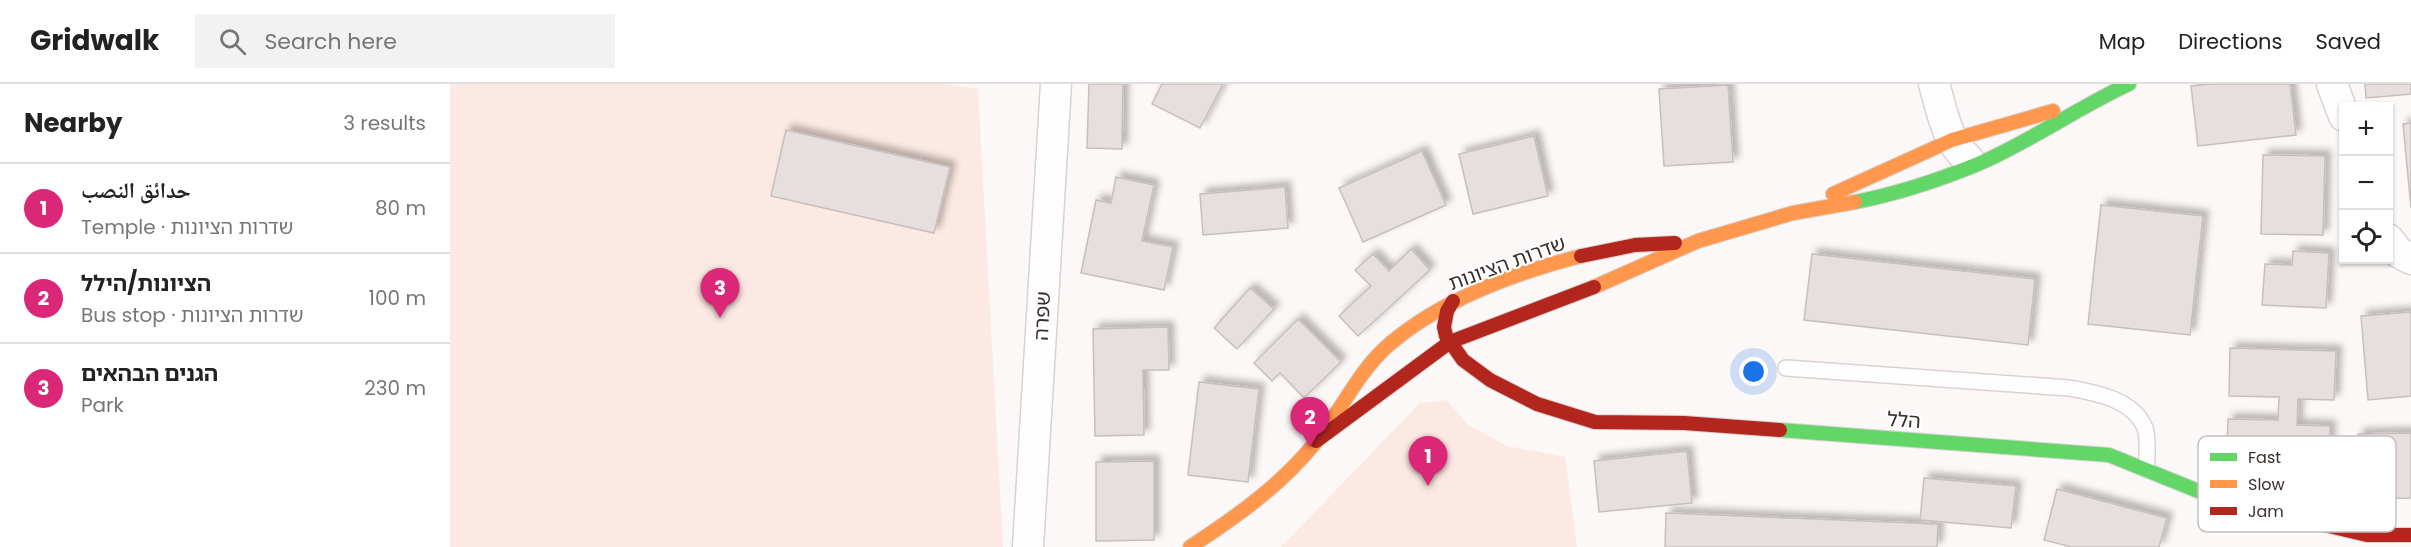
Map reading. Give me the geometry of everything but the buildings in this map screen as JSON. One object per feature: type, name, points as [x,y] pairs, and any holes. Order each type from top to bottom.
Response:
[{"type":"street","name":"שפרה","points":[[1028,547],[1056,84]]},
{"type":"street","points":[[1934,84],[1952,141],[1967,159],[1977,164]]},
{"type":"street","name":"שדרות הציונות","points":[[1316,441],[1450,342],[1591,288],[1698,241],[1793,213],[1882,196],[1925,184],[1977,164],[2012,147],[2090,102],[2128,84]]},
{"type":"street","points":[[2332,84],[2339,104]]},
{"type":"street","name":"שדרות הציונות","points":[[1793,213],[1952,141],[1995,126],[2090,102]]},
{"type":"street","name":"שדרות הציונות","points":[[1190,547],[1253,506],[1276,487],[1316,441],[1372,364],[1392,343],[1453,301],[1554,263],[1631,246],[1698,241]]},
{"type":"street","points":[[2393,246],[2398,252],[2411,259]]},
{"type":"street","points":[[1450,342],[1446,336],[1444,320],[1453,301]]},
{"type":"street","name":"הלל","points":[[1450,342],[1463,360],[1490,380],[1537,404],[1595,422],[1684,423],[2109,455],[2198,491]]},
{"type":"street","name":"הלל","points":[[2354,532],[2367,535],[2411,535]]},
{"type":"lane","points":[[1786,369],[2069,388],[2103,394],[2135,411],[2145,429],[2147,470]]},
{"type":"shaded area","points":[[450,84],[947,84],[978,89],[1003,547],[450,547]]},
{"type":"shaded area","points":[[1447,400],[1467,424],[1507,446],[1565,457],[1577,547],[1281,547],[1420,403]]},
{"type":"traffic: fast","points":[[1855,202],[1917,186],[1978,164],[2016,146],[2129,84]]},
{"type":"traffic: fast","points":[[1780,430],[2109,455],[2198,491]]},
{"type":"traffic: slow","points":[[1833,194],[1952,140],[2053,111]]},
{"type":"traffic: slow","points":[[1594,287],[1698,241],[1793,213],[1855,202]]},
{"type":"traffic: slow","points":[[1190,547],[1241,512],[1287,473],[1315,443],[1360,377],[1380,353],[1413,326],[1435,312],[1482,289],[1531,270],[1581,256]]},
{"type":"traffic: jam","points":[[1581,256],[1635,245],[1675,243]]},
{"type":"traffic: jam","points":[[1316,441],[1450,342],[1594,287]]},
{"type":"traffic: jam","points":[[1453,301],[1447,311],[1444,327],[1446,336],[1463,360],[1490,380],[1537,404],[1595,422],[1684,423],[1780,430]]},
{"type":"traffic: jam","points":[[2354,532],[2367,535],[2411,535]]},
{"type":"place","name":"הגנים הבהאים","points":[[720,318]]},
{"type":"place","name":"הציונות/הילל","points":[[1310,447]]},
{"type":"place","name":"حدائق النصب","points":[[1428,486]]}]
